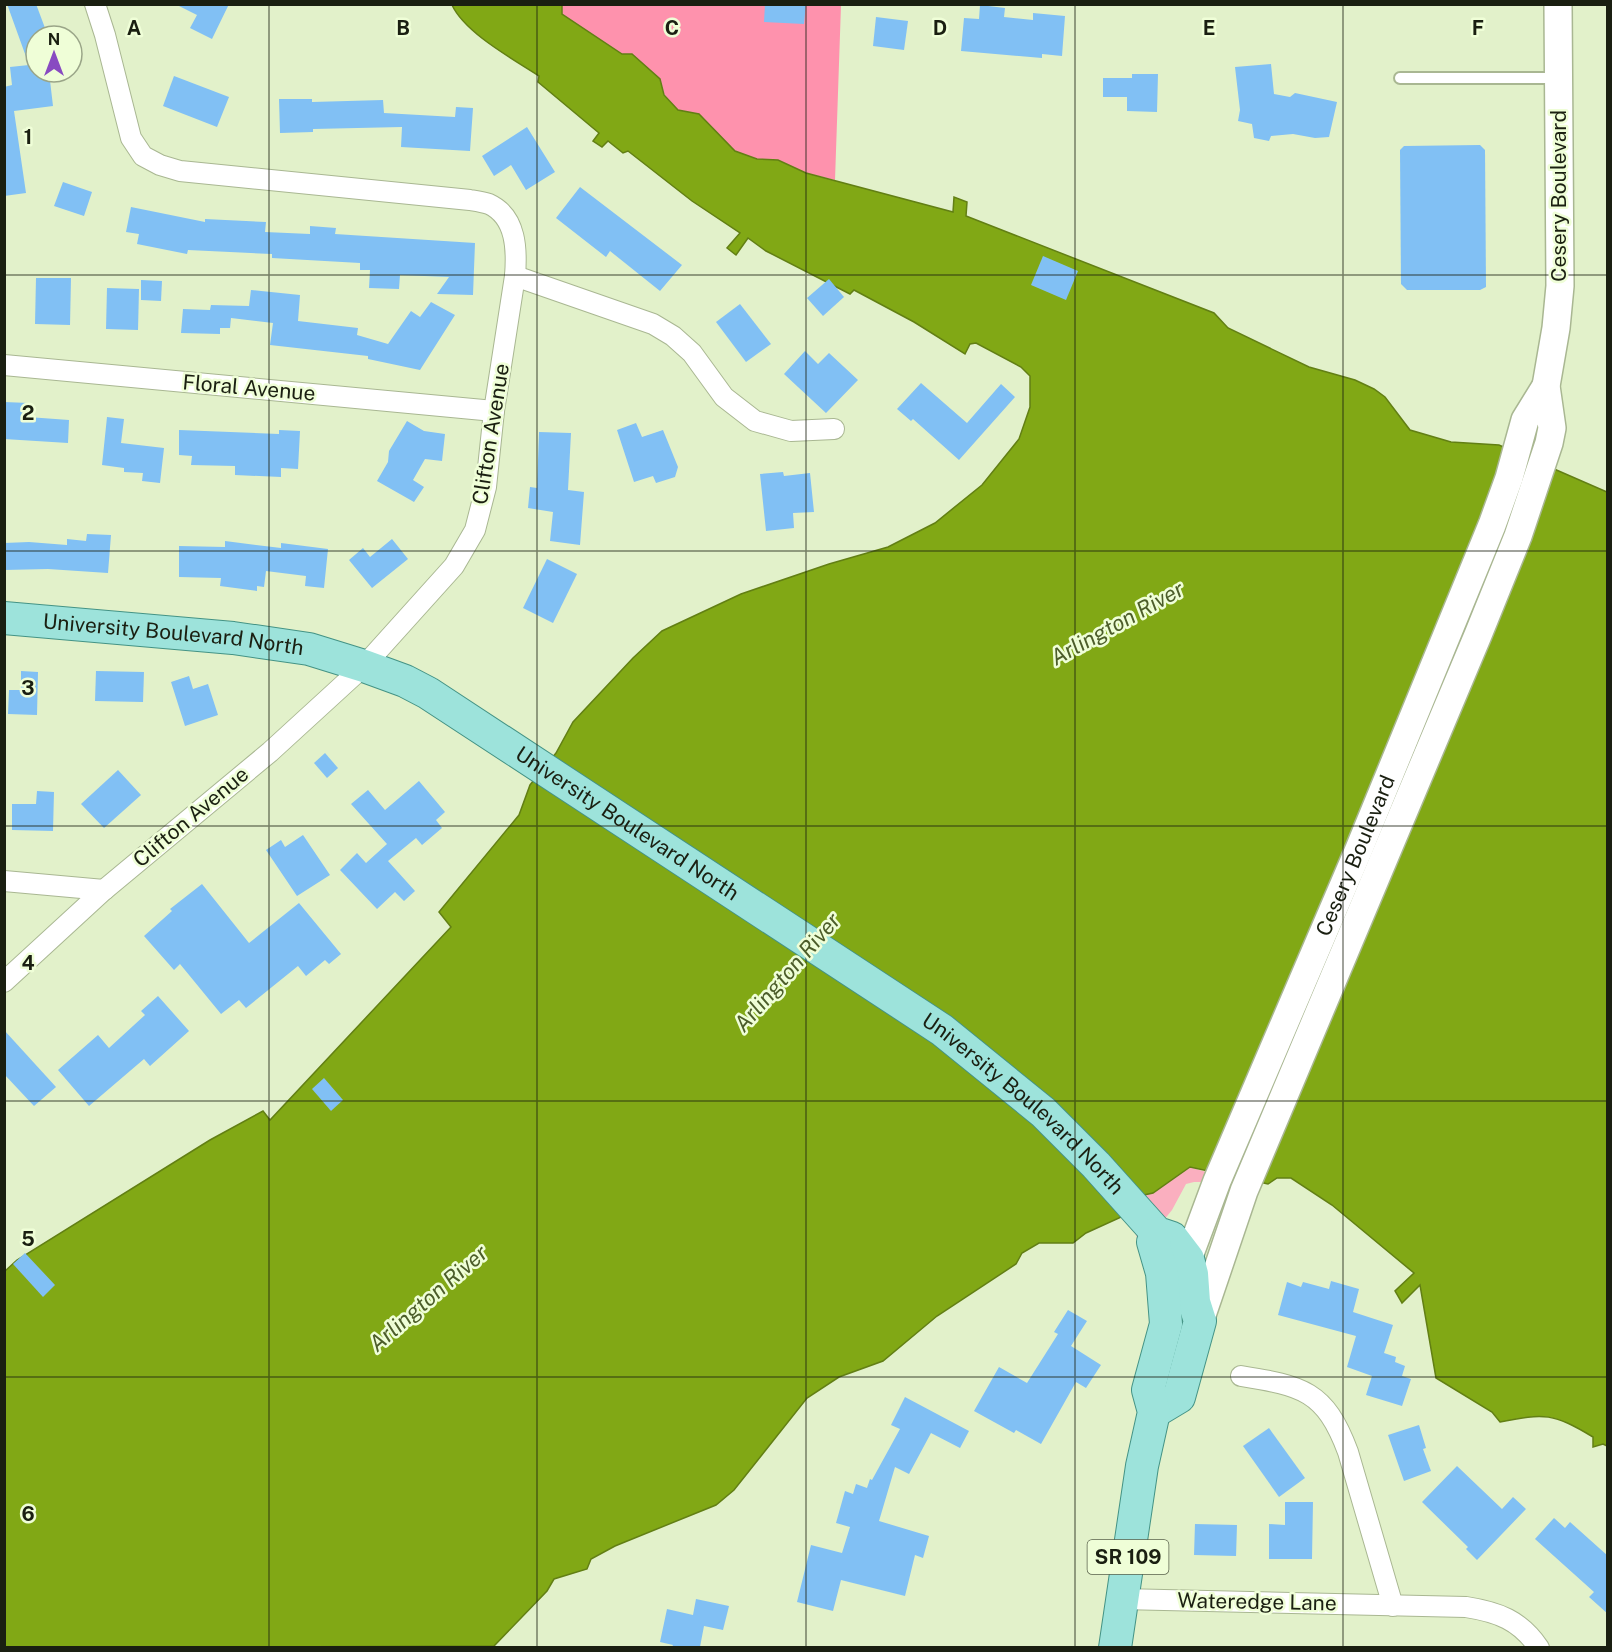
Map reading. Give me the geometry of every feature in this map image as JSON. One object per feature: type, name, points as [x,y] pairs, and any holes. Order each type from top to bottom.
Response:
[{"type":"main road","name":"Cesery Boulevard","points":[[1200,1321],[1244,1191],[1483,624],[1518,536],[1548,443],[1552,428],[1546,386],[1556,328],[1560,286],[1558,4]]},
{"type":"main road","name":"Cesery Boulevard","points":[[1166,1324],[1217,1181],[1359,849],[1492,525],[1509,478],[1525,420],[1546,386]]},
{"type":"main road","name":"University Boulevard North","points":[[4,618],[233,638],[309,649],[405,681],[428,693],[942,1030],[1043,1112],[1096,1165],[1157,1233],[1172,1238],[1188,1259]]},
{"type":"main road","points":[[1157,1233],[1153,1242],[1164,1282],[1166,1324]]},
{"type":"main road","points":[[1188,1259],[1192,1274],[1194,1302],[1200,1321]]},
{"type":"main road","name":"SR 109","points":[[1154,1412],[1179,1397],[1200,1321]]},
{"type":"main road","name":"SR 109","points":[[1115,1647],[1142,1466],[1154,1412],[1148,1390],[1166,1324]]},
{"type":"street","name":"Clifton Avenue","points":[[4,982],[104,890],[270,752],[364,666],[454,566],[475,530],[486,487],[494,411],[515,276],[514,234],[505,218],[491,205],[470,200],[180,171],[160,165],[143,156],[131,138],[95,4]]},
{"type":"street","points":[[515,276],[653,324],[667,332],[692,353],[724,396],[755,421],[791,431],[834,429]]},
{"type":"street","name":"Floral Avenue","points":[[4,365],[494,411]]},
{"type":"street","points":[[4,881],[104,890]]},
{"type":"street","points":[[1241,1376],[1284,1383],[1305,1391],[1322,1406],[1340,1430],[1393,1605]]},
{"type":"street","name":"Wateredge Lane","points":[[1121,1599],[1466,1607],[1500,1614],[1525,1630],[1539,1647]]},
{"type":"lane","points":[[1400,78],[1559,78]]},
{"type":"shaded area","points":[[562,4],[841,5],[835,180],[806,173],[778,160],[757,159],[735,151],[699,115],[678,111],[664,94],[660,79],[562,14]]},
{"type":"shaded area","points":[[1190,1167],[1206,1172],[1201,1182],[1186,1184],[1172,1210],[1141,1248],[1128,1214],[1144,1195],[1153,1193]]},
{"type":"water","name":"Arlington River","points":[[452,5],[562,5],[562,14],[622,54],[632,54],[660,79],[664,95],[678,110],[699,114],[735,151],[757,159],[778,160],[806,173],[953,212],[954,197],[967,202],[966,216],[1214,313],[1228,328],[1309,367],[1355,380],[1374,389],[1385,397],[1410,430],[1451,442],[1499,445],[1607,492],[1607,1446],[1603,1444],[1593,1447],[1593,1437],[1558,1419],[1539,1416],[1500,1422],[1492,1412],[1436,1378],[1420,1285],[1402,1303],[1395,1291],[1414,1273],[1332,1205],[1291,1178],[1277,1178],[1268,1184],[1190,1167],[1153,1193],[1144,1195],[1128,1214],[1086,1233],[1073,1243],[1039,1243],[1022,1253],[1016,1264],[937,1316],[883,1361],[839,1377],[807,1398],[734,1490],[716,1505],[615,1546],[591,1559],[587,1569],[554,1579],[547,1591],[494,1646],[5,1648],[5,1271],[17,1260],[210,1140],[263,1111],[270,1120],[451,927],[439,912],[519,815],[530,785],[556,753],[573,722],[633,658],[662,631],[741,594],[888,547],[935,523],[982,485],[1019,439],[1030,407],[1030,376],[1021,367],[976,343],[970,344],[965,354],[914,322],[854,290],[850,294],[766,251],[748,238],[736,255],[727,248],[740,233],[692,201],[628,151],[623,153],[608,141],[602,147],[593,141],[599,133],[538,82],[539,76],[467,26]]},
{"type":"building","points":[[7,4],[36,4],[44,24],[24,24],[24,51]]},
{"type":"building","points":[[175,4],[229,4],[212,39],[190,28],[197,15]]},
{"type":"building","points":[[765,4],[806,4],[804,24],[764,22]]},
{"type":"building","points":[[980,5],[1005,8],[1004,17],[1033,20],[1033,13],[1065,16],[1062,56],[1042,54],[1042,58],[961,51],[964,18],[979,19]]},
{"type":"building","points":[[876,17],[908,21],[904,50],[873,46]]},
{"type":"building","points":[[1271,64],[1274,94],[1290,97],[1295,93],[1337,102],[1329,137],[1315,138],[1293,134],[1271,136],[1269,141],[1254,138],[1252,124],[1238,121],[1240,110],[1235,67]]},
{"type":"building","points":[[24,66],[24,84],[50,84],[53,106],[14,111],[26,193],[4,196],[4,87],[12,85],[10,67]]},
{"type":"building","points":[[1132,74],[1158,74],[1157,112],[1127,111],[1127,97],[1103,97],[1103,78],[1132,78]]},
{"type":"building","points":[[174,76],[229,97],[217,127],[163,106]]},
{"type":"building","points":[[279,99],[312,99],[312,102],[383,100],[384,113],[455,117],[456,107],[473,108],[470,151],[401,147],[402,127],[313,129],[313,132],[280,133]]},
{"type":"building","points":[[527,127],[555,172],[526,190],[511,165],[494,176],[482,156]]},
{"type":"building","points":[[1480,145],[1485,150],[1486,287],[1480,290],[1407,290],[1401,284],[1400,150],[1404,146]]},
{"type":"building","points":[[63,182],[92,192],[84,216],[54,206]]},
{"type":"building","points":[[580,187],[682,265],[660,291],[610,251],[606,257],[556,218]]},
{"type":"building","points":[[131,207],[205,222],[205,219],[266,222],[265,232],[310,234],[310,226],[336,228],[335,234],[475,243],[473,295],[437,294],[449,277],[400,275],[399,289],[369,288],[370,270],[360,270],[360,263],[272,258],[272,254],[188,250],[187,254],[137,244],[139,234],[126,232]]},
{"type":"building","points":[[1043,256],[1078,271],[1066,300],[1031,285]]},
{"type":"building","points":[[36,278],[71,278],[70,325],[35,324]]},
{"type":"building","points":[[829,279],[844,297],[823,316],[807,298]]},
{"type":"building","points":[[141,280],[162,281],[161,301],[141,300]]},
{"type":"building","points":[[107,288],[139,289],[138,330],[106,329]]},
{"type":"building","points":[[251,290],[300,295],[298,321],[358,328],[357,335],[388,344],[411,311],[420,317],[431,302],[455,315],[420,370],[368,359],[368,356],[270,345],[273,323],[231,318],[230,328],[220,328],[220,334],[181,333],[183,309],[210,310],[211,305],[249,306]]},
{"type":"building","points":[[740,304],[771,344],[746,362],[716,322]]},
{"type":"building","points":[[805,351],[818,364],[829,353],[858,380],[826,413],[784,374]]},
{"type":"building","points":[[921,383],[967,423],[1001,384],[1015,397],[959,460],[913,419],[911,421],[897,409]]},
{"type":"building","points":[[4,402],[29,403],[28,417],[69,420],[68,443],[4,439]]},
{"type":"building","points":[[107,417],[124,419],[121,443],[164,448],[160,483],[142,481],[143,473],[124,472],[124,468],[102,465]]},
{"type":"building","points":[[407,421],[424,431],[445,434],[442,461],[425,459],[413,480],[424,487],[414,502],[377,481],[388,462],[389,451]]},
{"type":"building","points":[[636,423],[642,437],[663,430],[678,467],[675,477],[656,483],[653,476],[634,482],[617,430]]},
{"type":"building","points":[[179,430],[279,434],[279,430],[300,431],[298,469],[281,468],[281,477],[235,475],[235,466],[191,465],[192,456],[179,455]]},
{"type":"building","points":[[539,432],[571,433],[568,490],[584,492],[580,545],[550,541],[553,512],[528,508],[530,487],[537,488]]},
{"type":"building","points":[[783,472],[784,476],[810,473],[814,512],[793,513],[794,528],[766,531],[760,474]]},
{"type":"building","points":[[87,534],[111,535],[108,573],[48,569],[4,570],[4,543],[67,545],[67,539],[86,541]]},
{"type":"building","points":[[392,539],[408,559],[372,588],[349,560],[363,548],[370,557]]},
{"type":"building","points":[[225,541],[281,548],[281,543],[328,549],[324,588],[305,586],[306,576],[266,571],[264,587],[257,586],[257,591],[220,586],[221,578],[179,577],[179,546],[225,547]]},
{"type":"building","points":[[547,559],[577,574],[553,623],[523,608]]},
{"type":"building","points":[[21,671],[38,672],[37,715],[8,714],[9,690],[21,690]]},
{"type":"building","points":[[96,671],[144,672],[143,702],[95,701]]},
{"type":"building","points":[[189,676],[193,689],[208,684],[218,715],[185,726],[171,682]]},
{"type":"building","points":[[325,753],[338,768],[327,778],[314,763]]},
{"type":"building","points":[[118,770],[141,795],[104,828],[81,804]]},
{"type":"building","points":[[419,781],[445,812],[436,820],[442,828],[422,845],[416,838],[388,861],[415,891],[404,901],[395,892],[377,909],[340,870],[357,853],[366,863],[387,844],[351,804],[368,790],[385,810]]},
{"type":"building","points":[[37,791],[54,792],[53,831],[12,830],[12,804],[36,804]]},
{"type":"building","points":[[303,835],[330,875],[297,896],[266,850],[281,840],[285,847]]},
{"type":"building","points":[[202,884],[249,943],[299,903],[341,954],[329,964],[325,960],[306,976],[298,966],[246,1008],[239,1000],[221,1014],[180,964],[174,970],[144,936],[172,911],[170,909]]},
{"type":"building","points":[[158,996],[189,1031],[150,1066],[144,1059],[89,1106],[58,1070],[98,1035],[109,1048],[145,1015],[141,1011]]},
{"type":"building","points":[[4,1030],[56,1087],[34,1106],[4,1074]]},
{"type":"building","points":[[324,1078],[343,1100],[331,1111],[312,1089]]},
{"type":"building","points":[[25,1253],[55,1285],[43,1297],[13,1264]]},
{"type":"building","points":[[1331,1281],[1359,1289],[1353,1312],[1393,1325],[1384,1353],[1396,1357],[1395,1362],[1405,1366],[1402,1376],[1411,1379],[1402,1406],[1366,1395],[1372,1376],[1347,1367],[1356,1336],[1278,1315],[1287,1282],[1301,1287],[1303,1282],[1329,1289]]},
{"type":"building","points":[[1068,1310],[1087,1321],[1071,1346],[1101,1365],[1086,1388],[1076,1382],[1041,1444],[1016,1430],[1014,1433],[974,1411],[999,1367],[1027,1383],[1058,1334],[1054,1332]]},
{"type":"building","points":[[905,1397],[969,1431],[960,1448],[931,1433],[909,1474],[895,1467],[879,1521],[929,1536],[923,1558],[915,1555],[905,1596],[841,1580],[833,1611],[797,1602],[811,1545],[842,1553],[850,1527],[836,1523],[845,1491],[853,1494],[856,1484],[867,1488],[900,1429],[891,1425]]},
{"type":"building","points":[[1419,1425],[1426,1448],[1423,1449],[1431,1471],[1404,1481],[1388,1435]]},
{"type":"building","points":[[1269,1428],[1305,1478],[1279,1497],[1243,1446]]},
{"type":"building","points":[[1457,1466],[1502,1509],[1513,1497],[1526,1509],[1477,1560],[1466,1549],[1468,1547],[1422,1502]]},
{"type":"building","points":[[1285,1502],[1313,1502],[1312,1559],[1269,1559],[1269,1524],[1285,1525]]},
{"type":"building","points":[[1554,1518],[1565,1528],[1570,1522],[1608,1556],[1608,1614],[1589,1597],[1594,1592],[1535,1539]]},
{"type":"building","points":[[1195,1524],[1237,1525],[1236,1556],[1194,1555]]},
{"type":"building","points":[[696,1599],[729,1606],[723,1630],[704,1626],[700,1647],[672,1647],[673,1645],[660,1642],[667,1609],[693,1615]]}]
